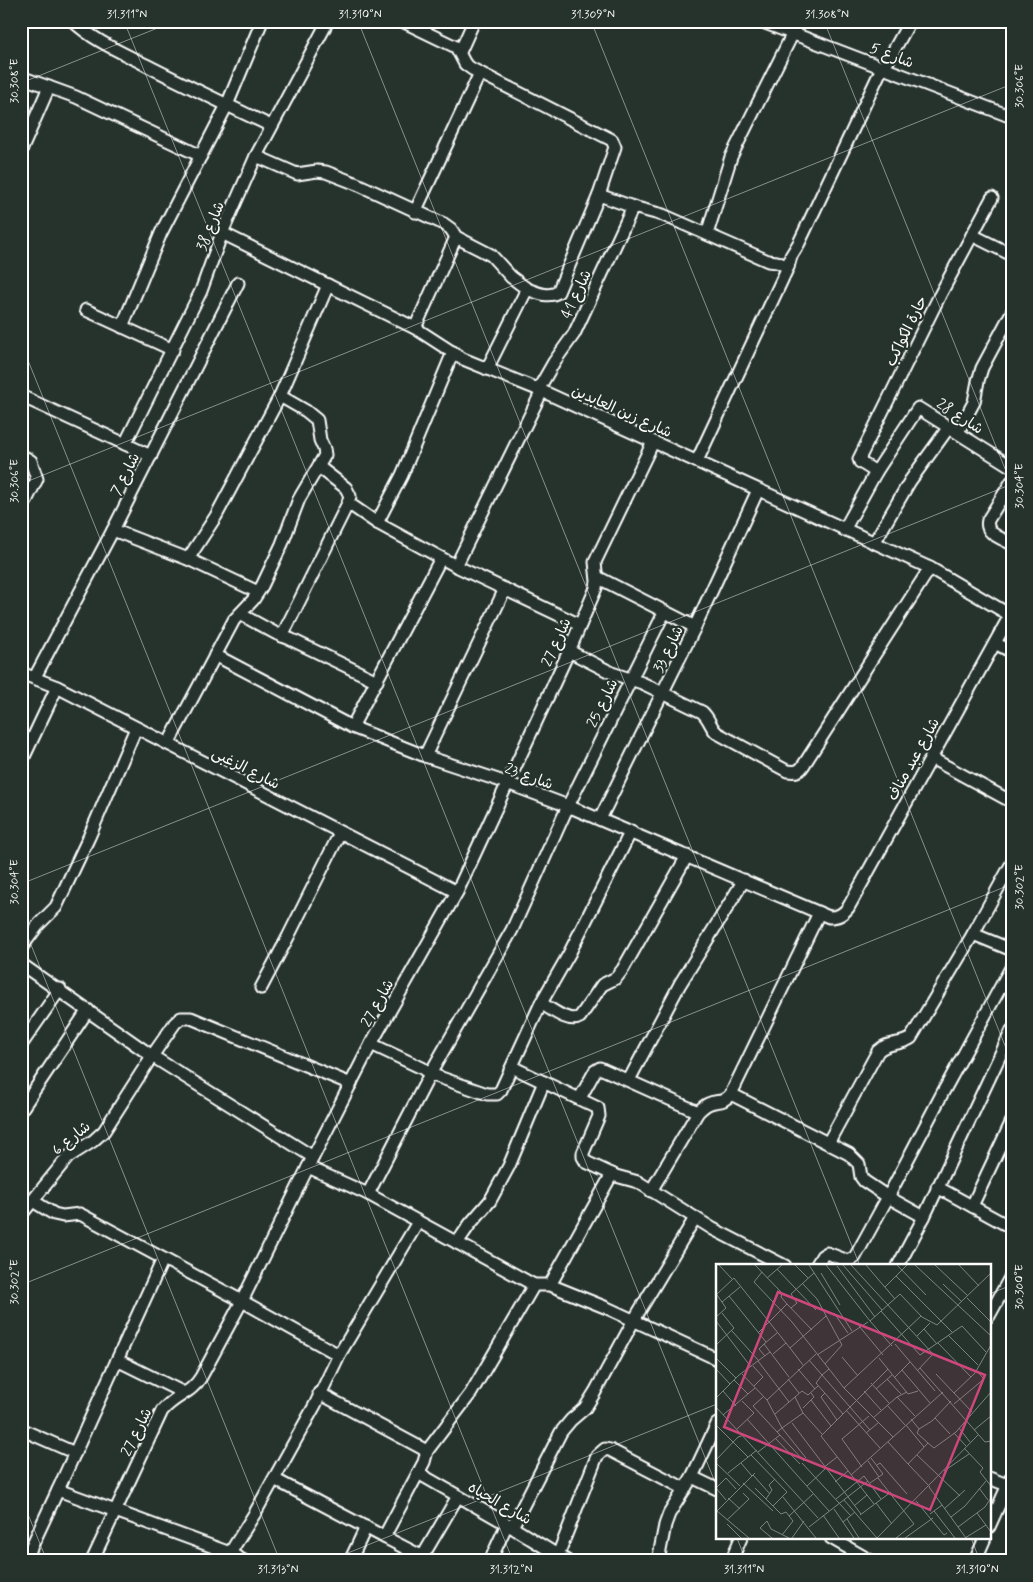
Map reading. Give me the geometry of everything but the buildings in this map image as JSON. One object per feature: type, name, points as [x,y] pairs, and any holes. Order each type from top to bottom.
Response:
[{"type":"street","points":[[73,21],[84,32],[112,48],[271,126]]},
{"type":"street","points":[[122,327],[161,233],[227,106],[262,21]]},
{"type":"street","name":"شارع 38","points":[[125,444],[201,291],[222,233],[256,156],[328,21]]},
{"type":"street","points":[[256,156],[297,174],[317,171],[326,172],[357,184],[444,224],[451,229],[456,237],[491,255],[511,277],[527,289],[544,295],[553,295],[558,292],[599,195],[614,147],[612,140],[480,73],[465,64],[460,52],[450,43],[418,25],[402,21]]},
{"type":"street","points":[[460,52],[474,21]]},
{"type":"street","name":"شارع 5","points":[[760,21],[1011,116]]},
{"type":"street","points":[[707,234],[731,157],[799,21]]},
{"type":"street","points":[[697,462],[788,267],[791,256],[883,68],[910,21]]},
{"type":"street","points":[[415,212],[480,73]]},
{"type":"street","points":[[21,77],[76,97],[201,156]]},
{"type":"street","points":[[21,151],[49,87]]},
{"type":"street","points":[[599,195],[633,208],[663,215],[768,261],[777,262],[788,267]]},
{"type":"street","name":"حارة الكواكب","points":[[876,472],[860,462],[859,459],[940,295],[992,198]]},
{"type":"street","name":"شارع 41","points":[[456,566],[554,362],[574,334],[633,208]]},
{"type":"street","name":"شارع زين العابدين","points":[[222,233],[415,328],[463,359],[540,391],[930,568],[1011,614]]},
{"type":"street","points":[[972,235],[1012,255]]},
{"type":"street","points":[[415,328],[456,237]]},
{"type":"street","name":"شارع 7","points":[[35,677],[113,530],[238,283]]},
{"type":"street","points":[[188,560],[216,516],[280,396],[328,286]]},
{"type":"street","points":[[486,369],[527,289]]},
{"type":"street","points":[[86,310],[172,350]]},
{"type":"street","points":[[874,543],[910,482],[974,402],[982,368],[1012,312]]},
{"type":"street","points":[[377,523],[402,475],[453,352]]},
{"type":"street","points":[[21,396],[151,456]]},
{"type":"street","points":[[168,744],[234,620],[258,592],[282,544],[299,499],[325,455],[320,440],[317,420],[306,411],[280,396]]},
{"type":"street","name":"شارع 28","points":[[876,472],[918,408],[1012,467]]},
{"type":"street","name":"شارع 27","points":[[92,1561],[162,1411],[168,1404],[198,1382],[242,1300],[371,1044],[456,892],[569,651],[596,588],[595,562],[653,442]]},
{"type":"street","points":[[21,455],[31,462],[37,479],[21,511]]},
{"type":"street","points":[[282,636],[350,496],[346,488],[319,467]]},
{"type":"street","points":[[844,530],[876,472]]},
{"type":"street","points":[[1011,485],[988,520],[987,527],[992,533],[1012,544]]},
{"type":"street","name":"شارع 33","points":[[600,819],[695,628],[758,490]]},
{"type":"street","points":[[348,503],[377,523],[456,566],[580,625]]},
{"type":"street","points":[[113,530],[188,560],[258,592]]},
{"type":"street","points":[[352,727],[378,681],[441,558]]},
{"type":"street","points":[[569,651],[612,673],[642,683],[702,712],[709,718],[712,727],[717,732],[788,770],[800,770],[930,568]]},
{"type":"street","points":[[597,577],[695,628]]},
{"type":"street","points":[[425,756],[505,589]]},
{"type":"street","name":"شارع 25","points":[[368,1194],[430,1074],[512,930],[568,806],[664,613]]},
{"type":"street","points":[[240,614],[378,681]]},
{"type":"street","name":"شارع عبد مناف","points":[[836,917],[848,908],[1011,614]]},
{"type":"street","points":[[995,643],[1012,652]]},
{"type":"street","name":"شارع 23","points":[[215,655],[352,727],[425,756],[507,783],[568,806],[631,831],[819,913],[829,917],[836,917]]},
{"type":"street","name":"شارع الزغبى","points":[[21,673],[57,687],[456,892]]},
{"type":"street","points":[[21,763],[57,687]]},
{"type":"street","points":[[21,948],[38,925],[56,907],[89,838],[136,728]]},
{"type":"street","points":[[931,758],[1012,802]]},
{"type":"street","points":[[371,1044],[422,1068],[430,1074],[492,1095],[497,1094],[501,1090],[541,1003],[569,954],[631,831]]},
{"type":"street","points":[[261,988],[340,833]]},
{"type":"street","points":[[541,1003],[568,1018],[575,1019],[580,1017],[602,985],[616,978],[623,969],[687,856]]},
{"type":"street","points":[[828,1143],[876,1055],[885,1045],[901,1044],[911,1038],[973,934],[1012,863]]},
{"type":"street","points":[[629,1080],[680,984],[744,880]]},
{"type":"street","points":[[651,1191],[698,1112],[706,1104],[720,1102],[731,1094],[819,913]]},
{"type":"street","points":[[973,934],[1012,950]]},
{"type":"street","points":[[21,964],[60,989],[152,1056],[310,1162],[534,1284],[550,1285],[634,1320],[716,1358]]},
{"type":"street","points":[[817,1264],[822,1256],[827,1253],[844,1261],[854,1257],[1012,966]]},
{"type":"street","points":[[21,1045],[60,989]]},
{"type":"street","points":[[21,1110],[88,1010]]},
{"type":"street","name":"شارع 6","points":[[21,1215],[68,1156],[99,1137],[152,1056],[179,1019],[188,1017],[351,1084]]},
{"type":"street","points":[[899,1264],[924,1217],[1012,1030]]},
{"type":"street","points":[[512,1067],[595,1105],[599,1112],[598,1119],[584,1151],[583,1157],[586,1162],[612,1174],[638,1182],[713,1229],[781,1264]]},
{"type":"street","points":[[580,1098],[598,1068],[606,1069],[698,1112]]},
{"type":"street","points":[[457,1243],[470,1224],[490,1201],[510,1166],[544,1082]]},
{"type":"street","points":[[731,1094],[853,1157],[859,1164],[861,1177],[864,1182],[924,1217]]},
{"type":"street","points":[[972,1206],[1012,1121]]},
{"type":"street","points":[[550,1285],[612,1174]]},
{"type":"street","points":[[938,1187],[1012,1228]]},
{"type":"street","points":[[33,1201],[54,1214],[63,1216],[80,1214],[242,1300],[339,1355]]},
{"type":"street","points":[[490,1561],[561,1432],[585,1408],[634,1320],[695,1218]]},
{"type":"street","points":[[227,1557],[274,1479],[339,1355],[418,1222]]},
{"type":"street","points":[[21,1554],[28,1553],[30,1550],[163,1259]]},
{"type":"street","points":[[990,1314],[1012,1274]]},
{"type":"street","points":[[384,1537],[424,1462],[427,1451],[471,1394],[534,1284]]},
{"type":"street","points":[[117,1360],[184,1393]]},
{"type":"street","points":[[319,1394],[427,1451]]},
{"type":"street","points":[[658,1561],[669,1514],[692,1477],[716,1426]]},
{"type":"street","points":[[21,1432],[25,1430],[75,1453]]},
{"type":"street","points":[[562,1558],[597,1456],[602,1451],[610,1450],[685,1489]]},
{"type":"street","name":"شارع الحياه","points":[[418,1473],[562,1558]]},
{"type":"street","points":[[692,1477],[716,1489]]},
{"type":"street","points":[[990,1478],[1010,1480],[990,1525]]},
{"type":"street","points":[[274,1479],[419,1554],[424,1554],[458,1496]]},
{"type":"street","points":[[58,1490],[227,1557],[244,1561]]},
{"type":"street","points":[[350,1561],[366,1527]]},
{"type":"street","points":[[731,1561],[740,1540]]},
{"type":"street","points":[[834,1540],[863,1559]]},
{"type":"street","points":[[975,1561],[983,1540]]}]
